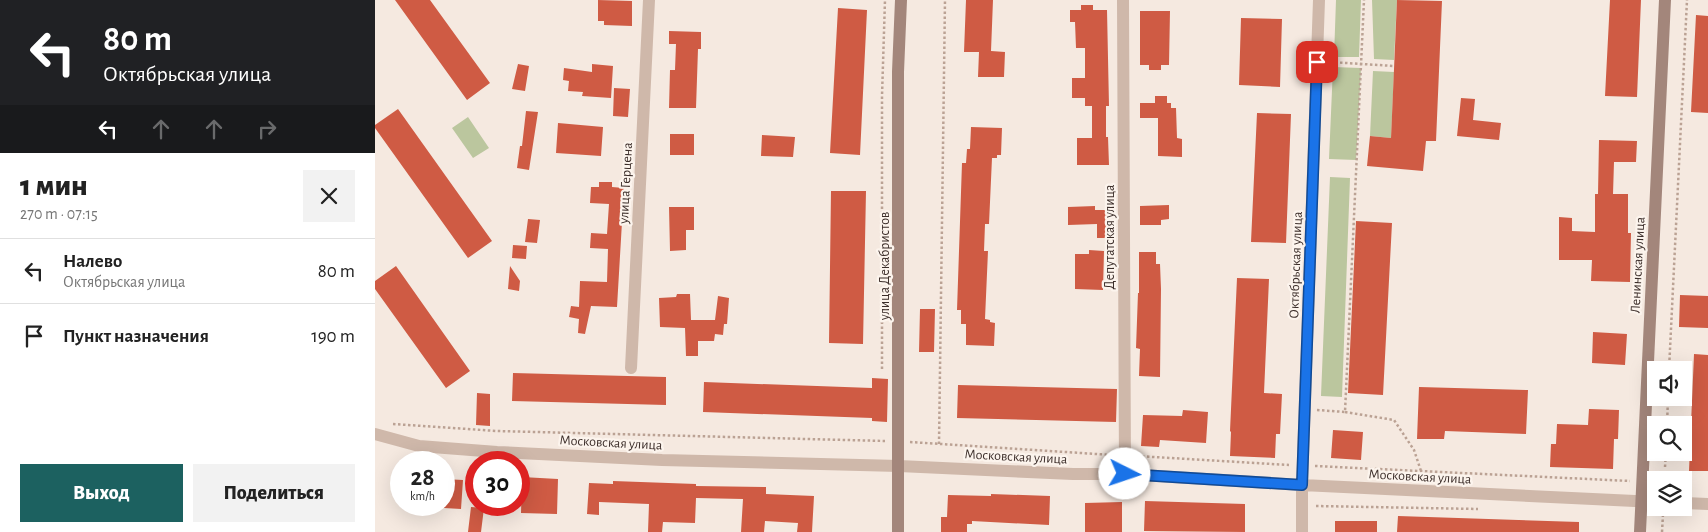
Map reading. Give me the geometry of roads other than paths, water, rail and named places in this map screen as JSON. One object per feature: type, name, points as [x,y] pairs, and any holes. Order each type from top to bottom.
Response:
[{"type":"street","name":"улица Герцена","points":[[631,368],[649,0]]},
{"type":"street","name":"улица Декабристов","points":[[898,532],[898,72],[901,0]]},
{"type":"street","name":"Депутатская улица","points":[[1123,0],[1125,474]]},
{"type":"street","name":"Октябрьская улица","points":[[1302,532],[1302,485],[1319,0]]},
{"type":"street","name":"Ленинская улица","points":[[1640,532],[1665,0]]},
{"type":"street","name":"Московская улица","points":[[375,434],[419,446],[497,452],[662,460],[899,466],[1073,474],[1125,474],[1302,485],[1647,501]]},
{"type":"street","points":[[1692,503],[1708,504]]}]
